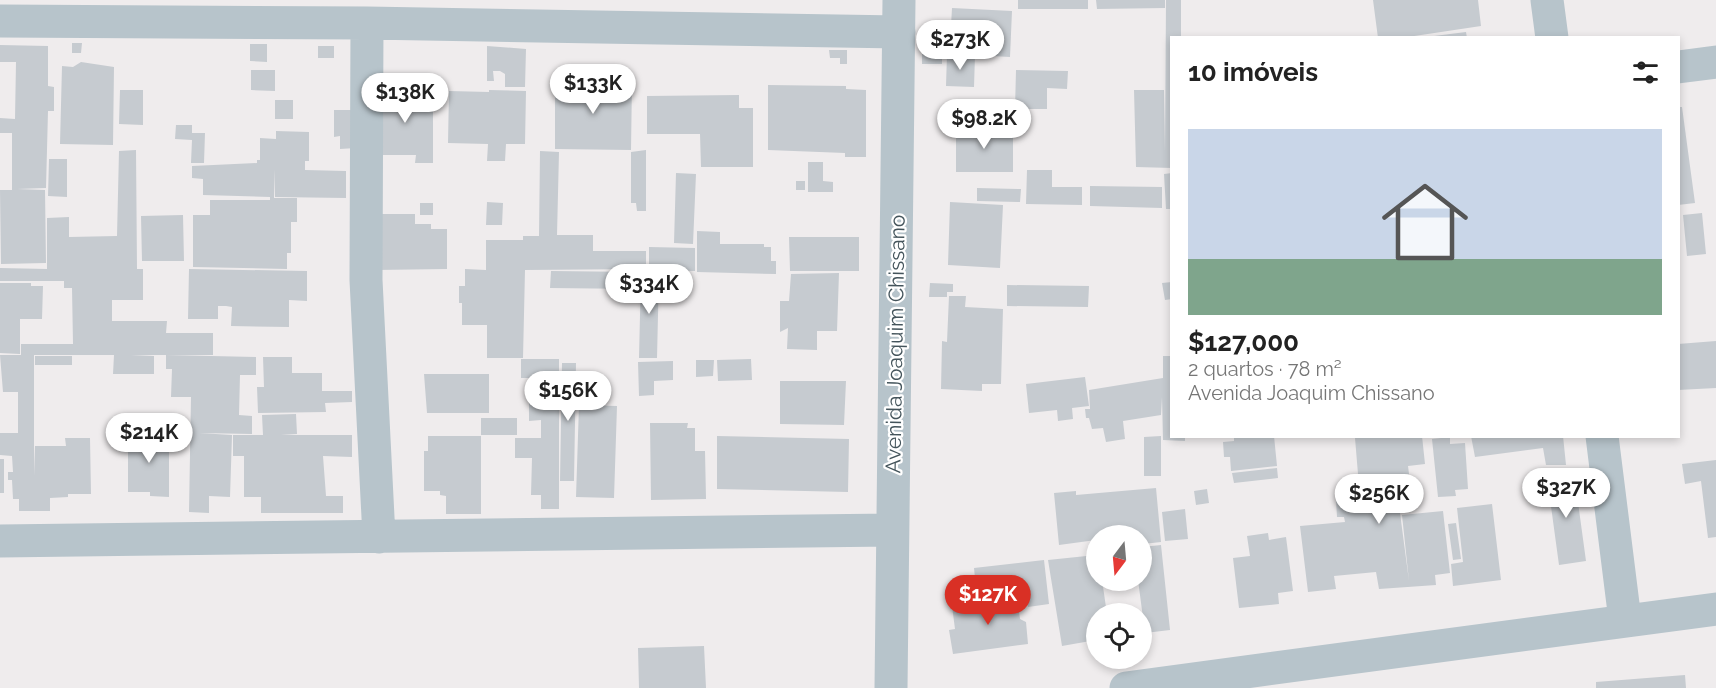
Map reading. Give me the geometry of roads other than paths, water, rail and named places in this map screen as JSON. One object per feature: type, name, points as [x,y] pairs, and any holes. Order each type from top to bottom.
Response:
[{"type":"street","points":[[1547,0],[1552,36]]},
{"type":"street","points":[[0,21],[184,11],[368,23],[899,16]]},
{"type":"street","name":"Avenida Joaquim Chissano","points":[[891,688],[899,16]]},
{"type":"street","points":[[368,23],[366,280],[379,537]]},
{"type":"street","points":[[1680,67],[1716,62]]},
{"type":"street","points":[[1602,438],[1625,620]]},
{"type":"street","points":[[0,542],[892,530]]},
{"type":"street","points":[[1126,688],[1716,609]]}]
